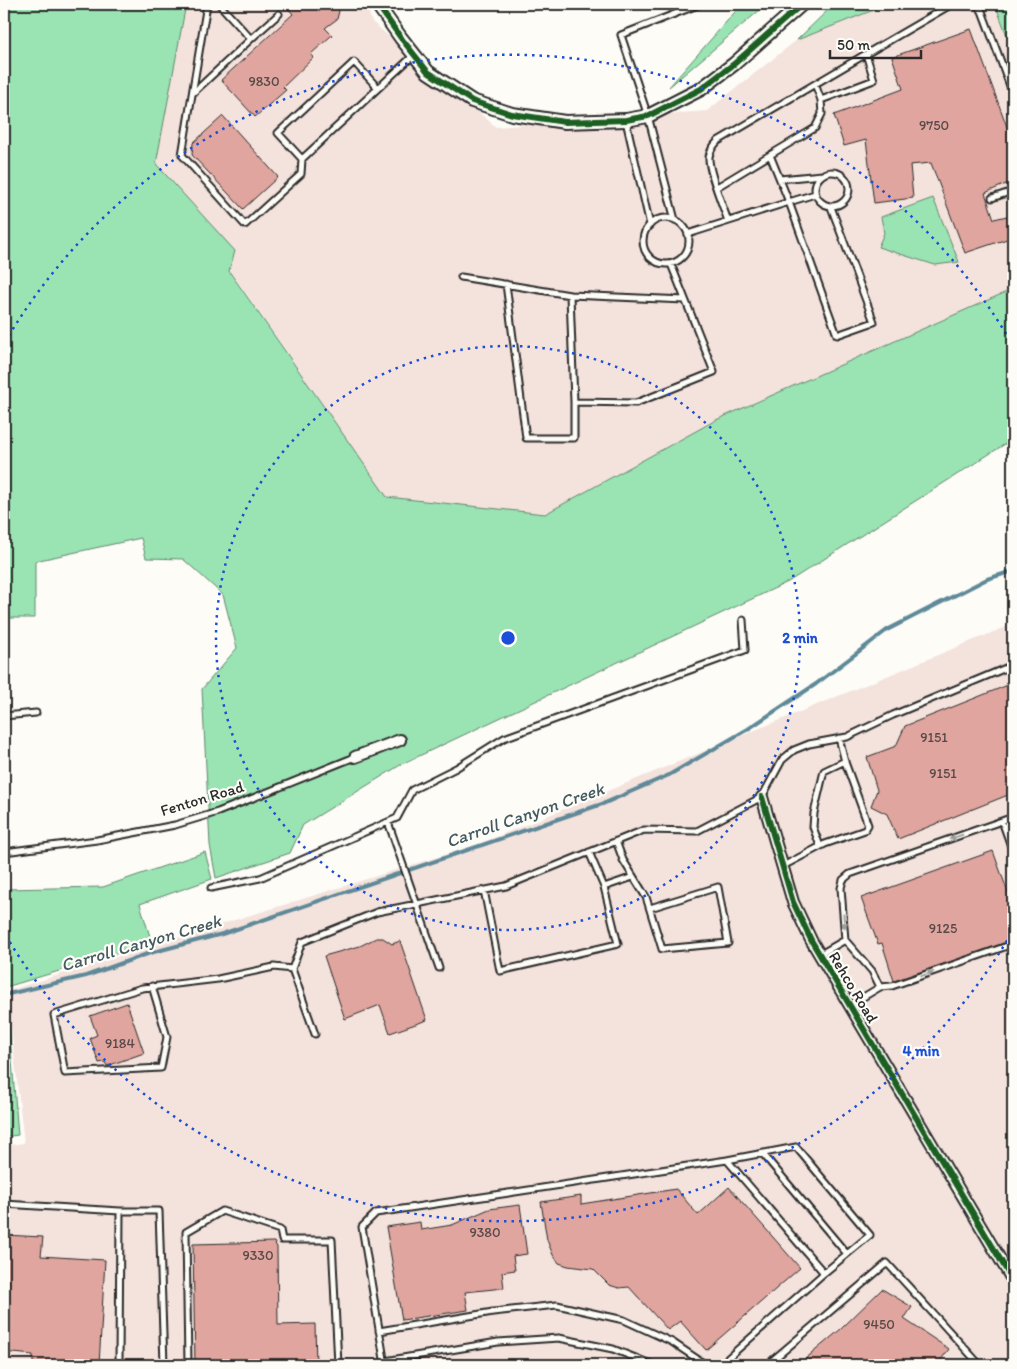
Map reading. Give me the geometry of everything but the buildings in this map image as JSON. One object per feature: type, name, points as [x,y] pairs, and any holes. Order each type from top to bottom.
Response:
[{"type":"street","points":[[376,4],[428,72],[472,101],[512,114],[565,122],[626,120],[648,116],[701,89],[734,64],[802,4]]},
{"type":"street","name":"Fenton Road","points":[[355,757],[400,740]]},
{"type":"street","name":"Rehco Road","points":[[762,797],[793,902],[819,955],[1013,1281]]},
{"type":"lane","points":[[207,4],[182,155],[245,225],[301,174],[302,159],[414,54]]},
{"type":"lane","points":[[219,4],[251,39]]},
{"type":"lane","points":[[675,220],[648,116],[621,35],[700,4]]},
{"type":"lane","points":[[728,221],[709,159],[713,146],[718,141],[952,4]]},
{"type":"lane","points":[[976,4],[982,10],[1013,94]]},
{"type":"lane","points":[[192,93],[279,14]]},
{"type":"lane","points":[[821,100],[874,80],[866,54]]},
{"type":"lane","points":[[302,159],[278,134],[354,62],[378,88]]},
{"type":"lane","points":[[717,187],[815,128],[822,114],[821,100],[815,84]]},
{"type":"lane","points":[[626,120],[650,225]]},
{"type":"lane","points":[[770,155],[837,335],[874,322],[831,207]]},
{"type":"lane","points":[[780,180],[832,172],[838,173],[849,185],[845,200],[841,204],[831,207],[821,203],[815,194],[815,183],[822,175]]},
{"type":"lane","points":[[992,198],[1013,190]]},
{"type":"lane","points":[[688,234],[815,194]]},
{"type":"lane","points":[[662,219],[675,220],[685,228],[690,240],[686,253],[677,262],[671,264],[658,263],[648,255],[645,249],[644,236],[650,225],[662,219]]},
{"type":"lane","points":[[574,402],[636,402],[714,372],[671,264]]},
{"type":"lane","points":[[461,277],[570,295],[685,300]]},
{"type":"lane","points":[[506,284],[526,438],[574,438],[570,295]]},
{"type":"lane","points":[[211,888],[260,878],[397,818],[412,790],[456,768],[504,738],[744,650],[743,620]]},
{"type":"lane","points":[[315,1034],[292,969],[302,942],[377,912],[506,886],[644,830],[697,831],[762,797],[782,760],[794,750],[809,744],[848,737],[893,715],[1013,665]]},
{"type":"lane","points":[[4,716],[36,713]]},
{"type":"lane","points":[[782,866],[820,846],[865,830],[868,825],[845,761],[839,738]]},
{"type":"lane","name":"Fenton Road","points":[[4,852],[97,840],[175,824],[218,812],[355,757]]},
{"type":"lane","points":[[820,846],[813,827],[821,780],[824,771],[845,761]]},
{"type":"lane","points":[[880,987],[872,971],[845,940],[841,888],[844,880],[850,874],[1013,817]]},
{"type":"lane","points":[[1002,821],[1013,852]]},
{"type":"lane","points":[[388,822],[439,968]]},
{"type":"lane","points":[[616,841],[623,860],[646,897],[662,949],[728,943],[718,887],[650,908]]},
{"type":"lane","points":[[484,890],[500,971],[618,944],[604,887],[589,852]]},
{"type":"lane","points":[[604,887],[633,877]]},
{"type":"lane","points":[[819,955],[845,940]]},
{"type":"lane","points":[[850,1006],[880,987],[892,986],[1013,944]]},
{"type":"lane","points":[[152,986],[167,1037],[161,1068],[65,1073],[54,1015],[152,986],[218,979],[274,967],[292,969]]},
{"type":"lane","points":[[653,1365],[613,1349],[559,1338],[498,1342],[385,1363],[362,1227],[376,1213],[727,1160],[796,1147],[870,1234],[720,1365]]},
{"type":"lane","points":[[763,1154],[847,1254]]},
{"type":"lane","points":[[727,1160],[824,1273]]},
{"type":"lane","points":[[4,1204],[159,1212],[164,1365]]},
{"type":"lane","points":[[119,1365],[120,1211]]},
{"type":"lane","points":[[188,1365],[186,1232],[222,1211],[280,1230],[282,1240],[332,1240],[338,1365]]},
{"type":"lane","points":[[767,1365],[887,1263],[980,1365]]},
{"type":"lane","points":[[380,1331],[493,1312],[557,1305],[624,1320],[672,1342],[706,1365]]},
{"type":"shaded area","points":[[186,4],[366,4],[372,22],[496,127],[707,111],[797,40],[889,4],[995,4],[1013,51],[1013,289],[716,420],[545,514],[387,497],[156,164]]},
{"type":"shaded area","points":[[1013,624],[1013,1365],[4,1365],[4,1146],[24,1143],[7,991],[479,844]]},
{"type":"green space","points":[[4,4],[186,4],[156,164],[235,251],[229,271],[387,497],[545,514],[716,420],[1013,289],[1013,439],[788,582],[402,764],[303,825],[290,853],[216,878],[210,845],[202,689],[237,648],[223,595],[183,559],[146,558],[141,538],[35,561],[35,618],[4,618]]},
{"type":"green space","points":[[742,4],[767,4],[669,87]]},
{"type":"green space","points":[[834,4],[889,4],[797,40]]},
{"type":"green space","points":[[995,4],[1013,4],[1013,51]]},
{"type":"green space","points":[[933,198],[959,262],[935,265],[878,247],[884,233],[881,217]]},
{"type":"green space","points":[[205,852],[212,879],[140,904],[152,943],[6,987],[18,1135],[4,1137],[4,889],[103,887]]},
{"type":"waterway","name":"Carroll Canyon Creek","points":[[4,995],[86,976],[150,953],[222,934],[605,803],[669,775],[748,729],[816,684],[887,630],[987,579],[1013,571]]},
{"type":"cycle path","points":[[377,4],[428,72],[472,101],[512,114],[565,122],[626,120],[648,116],[701,89],[734,64],[802,4]]},
{"type":"cycle path","points":[[762,797],[793,902],[811,940],[1013,1281]]}]
